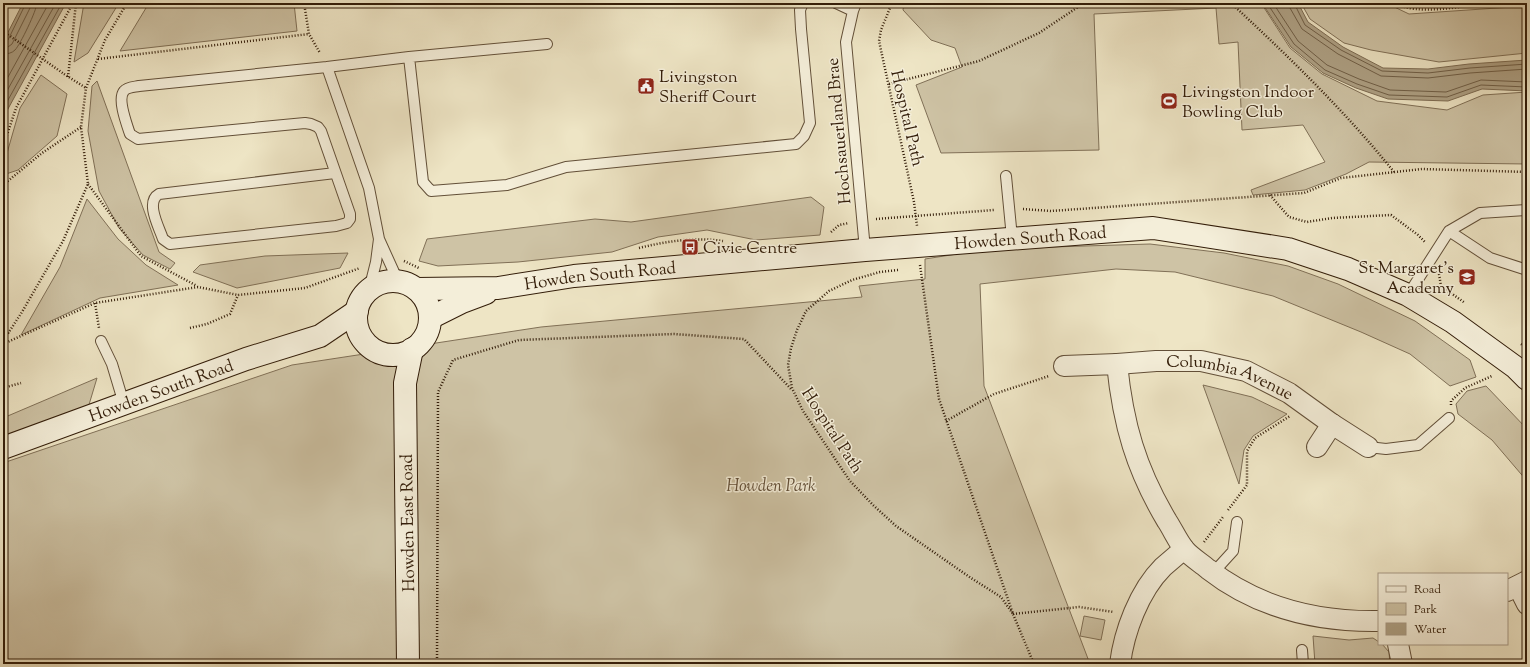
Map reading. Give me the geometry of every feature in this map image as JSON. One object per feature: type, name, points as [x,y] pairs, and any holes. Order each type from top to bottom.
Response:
[{"type":"main road","name":"Howden South Road","points":[[3,448],[246,359],[320,336],[357,311],[361,300],[369,290],[383,283],[498,288],[574,276],[865,250],[919,254],[1012,238],[1153,228],[1288,249],[1348,269],[1408,295],[1453,322],[1521,373]]},
{"type":"main road","points":[[357,311],[357,326],[364,340],[371,347],[380,352],[390,354],[401,354],[412,349],[419,344],[425,336],[430,318],[429,307],[424,297],[408,285]]},
{"type":"main road","name":"Howden South Road","points":[[430,318],[462,302],[498,288]]},
{"type":"main road","name":"Howden South Road","points":[[320,336],[364,340]]},
{"type":"main road","name":"Howden East Road","points":[[408,664],[405,383],[412,349]]},
{"type":"main road","name":"Howden East Road","points":[[390,354],[405,383]]},
{"type":"street","name":"Columbia Avenue","points":[[1064,366],[1156,361],[1201,361],[1246,371],[1289,393],[1332,424],[1368,446]]},
{"type":"street","points":[[1117,364],[1120,392],[1128,431],[1140,470],[1157,504],[1189,553],[1226,583],[1274,606],[1314,616],[1353,622],[1378,621]]},
{"type":"street","points":[[1318,447],[1332,424]]},
{"type":"street","points":[[1120,664],[1122,646],[1142,596],[1162,568],[1189,553]]},
{"type":"street","points":[[1517,586],[1527,604]]},
{"type":"street","points":[[1398,645],[1402,664]]},
{"type":"lane","points":[[409,58],[423,182],[431,191],[507,184],[566,167],[796,144],[804,136],[810,123],[801,29],[800,10],[802,3]]},
{"type":"lane","name":"Hochsauerland Brae","points":[[836,3],[855,7],[846,42],[865,250]]},
{"type":"lane","points":[[335,173],[159,194],[155,196],[153,201],[154,211],[163,240],[170,244],[336,226],[347,223],[350,219],[350,214],[322,131],[318,127],[305,123],[138,139],[130,134],[122,102],[122,96],[124,91],[128,88],[139,86],[547,44]]},
{"type":"lane","points":[[328,66],[369,188],[379,238],[376,262],[369,290]]},
{"type":"lane","points":[[1006,176],[1012,238]]},
{"type":"lane","points":[[1408,295],[1449,231],[1480,213],[1527,210]]},
{"type":"lane","points":[[1449,231],[1490,258],[1527,270]]},
{"type":"lane","points":[[379,238],[408,285]]},
{"type":"lane","points":[[101,342],[112,364],[124,404]]},
{"type":"lane","points":[[1368,446],[1386,449],[1418,445],[1449,418]]},
{"type":"lane","points":[[1213,573],[1232,551],[1237,522]]},
{"type":"lane","points":[[1302,650],[1303,664]]},
{"type":"path","points":[[68,77],[75,3]]},
{"type":"path","points":[[3,147],[16,108],[75,3]]},
{"type":"path","points":[[3,341],[22,312],[63,241],[88,184],[82,127],[86,88],[105,40],[127,3]]},
{"type":"path","points":[[304,3],[309,34],[328,66]]},
{"type":"path","name":"Hospital Path","points":[[892,3],[881,30],[879,41],[917,216],[919,254],[938,398],[1013,614],[1034,664]]},
{"type":"path","points":[[889,84],[979,61],[1039,33],[1084,3]]},
{"type":"path","points":[[1231,3],[1275,44],[1364,135],[1395,172],[1422,169],[1527,172]]},
{"type":"path","points":[[1396,3],[1402,8],[1441,10],[1487,3]]},
{"type":"path","points":[[3,31],[86,88]]},
{"type":"path","points":[[98,59],[309,34]]},
{"type":"path","points":[[3,185],[42,152],[82,127]]},
{"type":"path","points":[[88,184],[140,256],[198,287]]},
{"type":"path","points":[[1270,195],[1289,218],[1307,222],[1332,218],[1391,215],[1418,235],[1435,253],[1441,286],[1466,304]]},
{"type":"path","points":[[913,266],[919,254]]},
{"type":"path","name":"Hospital Path","points":[[900,269],[880,272],[847,283],[829,291],[806,311],[797,330],[791,348],[788,365],[792,388],[803,411],[850,481],[896,526],[1001,597],[1013,614]]},
{"type":"path","points":[[190,328],[207,324],[230,314],[238,295]]},
{"type":"path","points":[[95,303],[101,342]]},
{"type":"path","points":[[3,330],[8,333]]},
{"type":"path","points":[[436,664],[438,392],[453,360],[518,340],[674,334],[744,339],[794,393]]},
{"type":"path","points":[[1516,341],[1527,348]]},
{"type":"path","points":[[946,421],[994,394],[1054,375],[1064,366]]},
{"type":"path","points":[[1449,418],[1451,400],[1465,388],[1521,373]]},
{"type":"path","points":[[3,388],[21,383]]},
{"type":"path","points":[[1189,553],[1247,484],[1247,452],[1255,438],[1290,416],[1301,402]]},
{"type":"path","points":[[1013,614],[1079,606],[1112,612],[1133,618]]},
{"type":"green space","points":[[84,3],[119,3],[88,53],[74,62]]},
{"type":"green space","points":[[149,3],[294,3],[297,31],[120,51]]},
{"type":"green space","points":[[904,3],[1261,3],[1290,48],[1322,74],[1377,101],[1447,110],[1483,95],[1527,92],[1527,164],[1369,162],[1346,174],[1305,190],[1253,195],[1251,190],[1325,162],[1303,125],[1242,130],[1238,42],[1219,44],[1216,8],[1094,14],[1099,150],[941,153],[916,85],[962,67],[955,48],[931,40],[903,10]]},
{"type":"green space","points":[[1301,3],[1386,3],[1409,14],[1527,6],[1527,53],[1439,62],[1371,50],[1344,43],[1310,19]]},
{"type":"green space","points":[[41,75],[67,94],[57,136],[18,170],[3,175],[3,167],[20,108]]},
{"type":"green space","points":[[97,81],[159,252],[175,263],[170,269],[143,255],[119,228],[99,191],[88,131],[92,86]]},
{"type":"green space","points":[[811,197],[824,207],[820,235],[756,240],[707,230],[658,237],[612,252],[518,262],[438,266],[419,261],[427,239],[595,219],[631,222]]},
{"type":"green space","points":[[87,199],[118,239],[146,265],[178,285],[100,298],[21,335],[60,267]]},
{"type":"green space","name":"Howden Park","points":[[1150,244],[1224,253],[1288,266],[1338,284],[1415,321],[1470,360],[1476,377],[1450,386],[1410,354],[1361,332],[1273,296],[1175,272],[1116,269],[980,284],[984,386],[1090,664],[3,664],[3,463],[292,365],[541,327],[862,297],[859,286],[925,279],[925,259],[970,252],[1052,247]]},
{"type":"green space","points":[[348,253],[340,268],[237,288],[193,272],[200,265],[265,256]]},
{"type":"green space","points":[[97,378],[88,408],[3,438],[3,418]]},
{"type":"green space","points":[[1203,385],[1252,397],[1287,414],[1253,436],[1244,450],[1239,484]]},
{"type":"green space","points":[[1486,386],[1527,429],[1527,481],[1492,440],[1458,414],[1456,404],[1467,391]]},
{"type":"green space","points":[[1084,616],[1105,620],[1101,640],[1080,636]]},
{"type":"green space","points":[[1313,636],[1349,640],[1373,638],[1378,641],[1378,645],[1383,645],[1389,652],[1390,664],[1315,664]]},
{"type":"water","points":[[23,3],[66,3],[3,118],[3,42]]},
{"type":"water","points":[[1262,3],[1298,3],[1308,22],[1343,47],[1383,68],[1428,69],[1469,64],[1527,60],[1527,91],[1482,89],[1448,101],[1388,99],[1356,88],[1323,73],[1291,47]]},
{"type":"place","name":"Livingston Sheriff Court","points":[[646,86]]},
{"type":"place","name":"Livingston Indoor Bowling Club","points":[[1169,101]]},
{"type":"place","name":"Civic Centre","points":[[690,247]]},
{"type":"place","name":"St Margaret's Academy","points":[[1467,277]]}]
